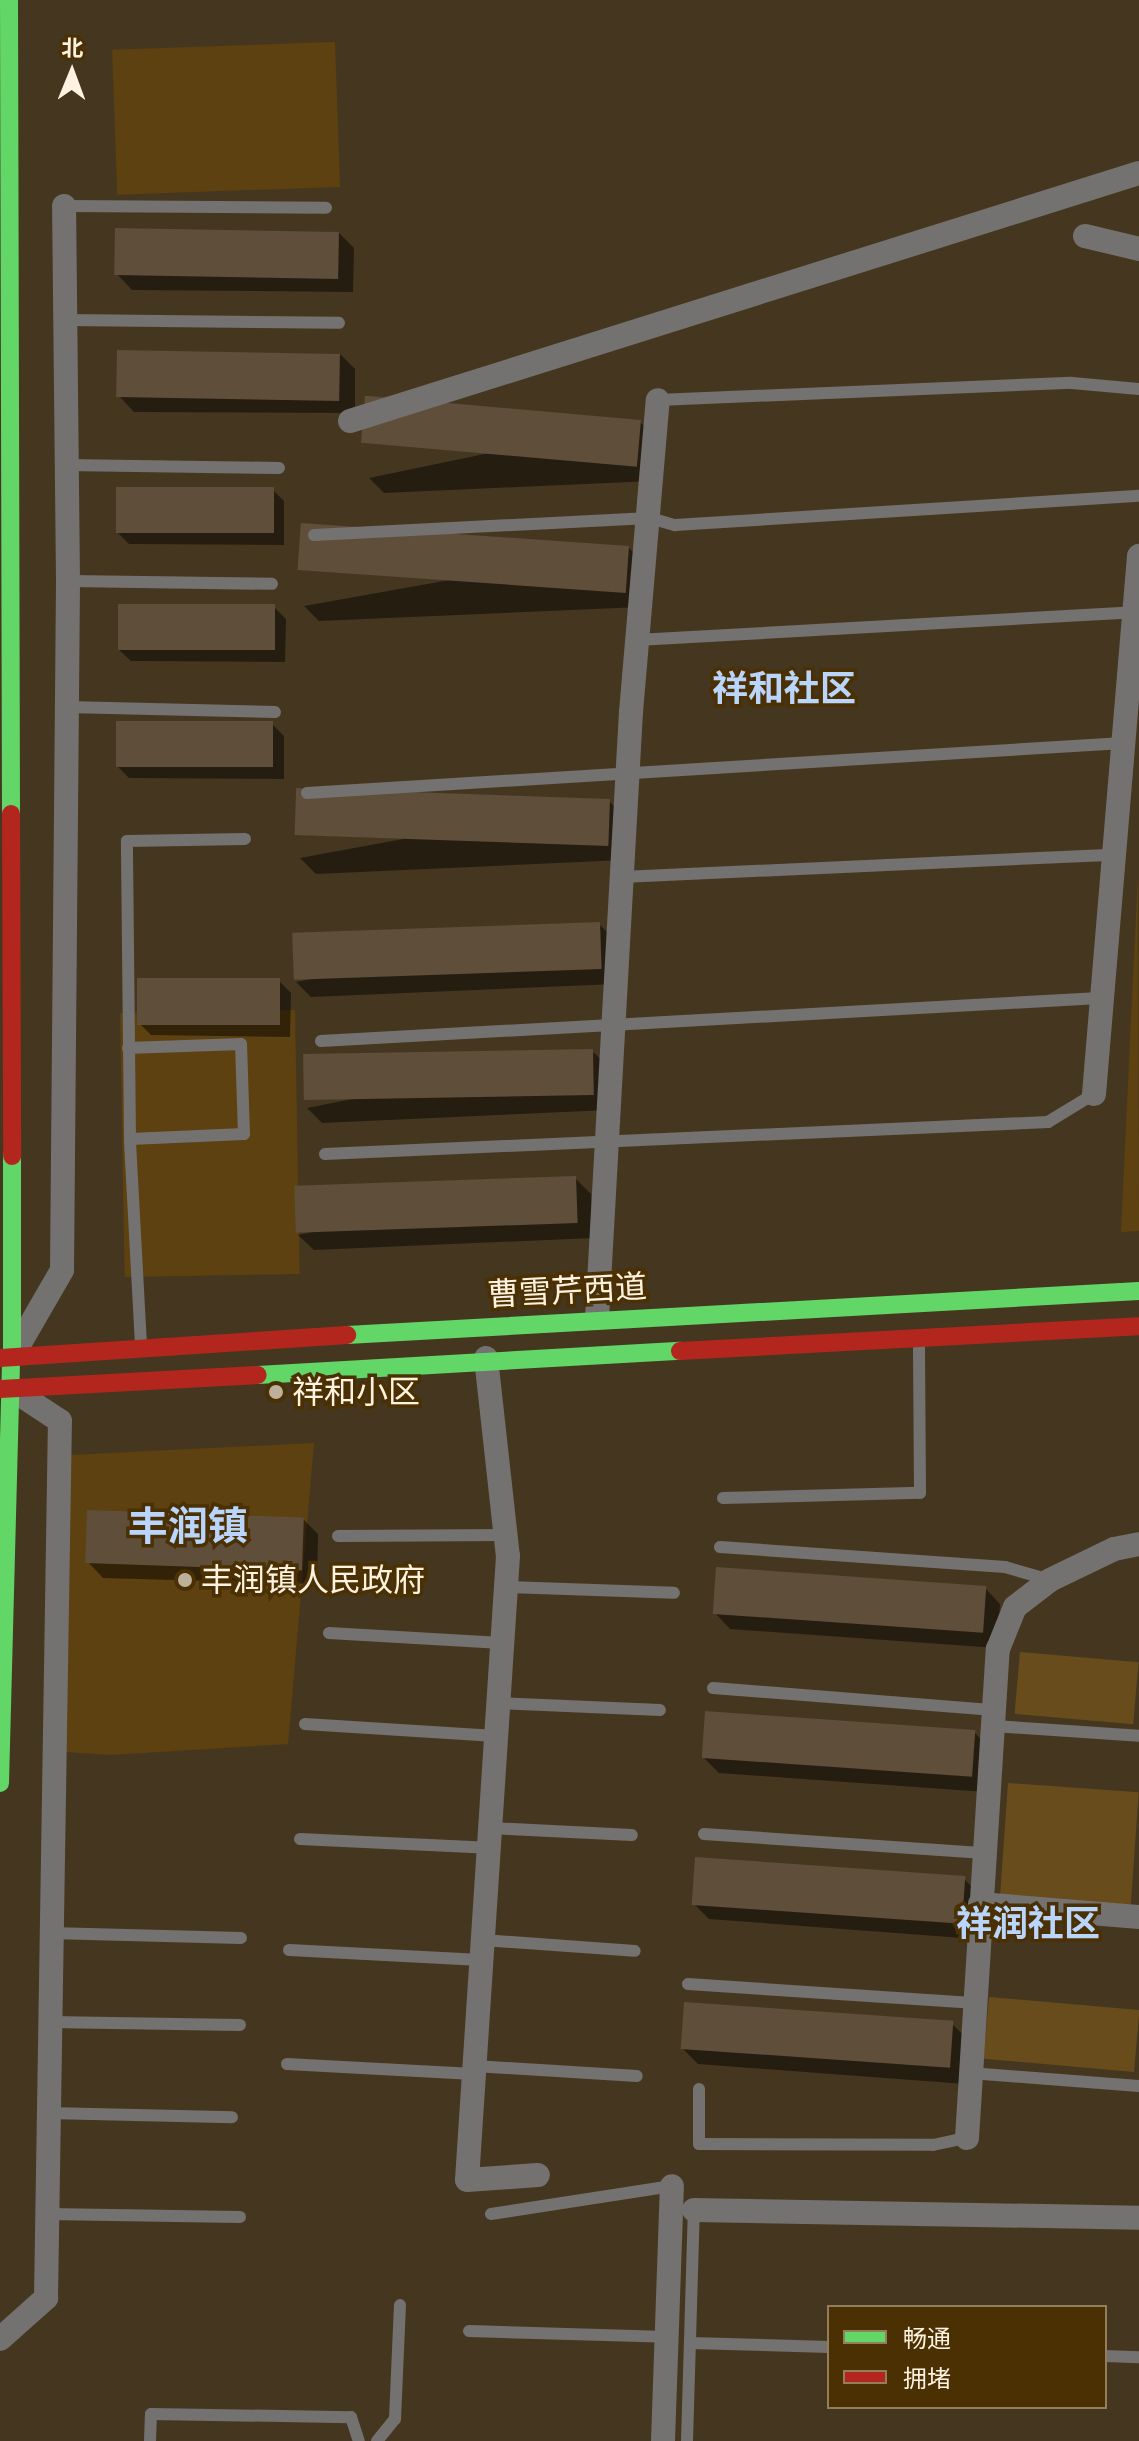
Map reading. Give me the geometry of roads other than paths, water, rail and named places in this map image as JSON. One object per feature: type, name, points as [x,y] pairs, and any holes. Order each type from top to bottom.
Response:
[{"type":"main road","points":[[0,1783],[6,1358],[9,0]]},
{"type":"main road","name":"曹雪芹西道","points":[[6,1358],[597,1318],[1139,1291]]},
{"type":"main road","name":"曹雪芹西道","points":[[5,1389],[486,1358],[1139,1326]]},
{"type":"street","points":[[350,421],[1139,173]]},
{"type":"street","points":[[6,1358],[62,1270],[68,581],[64,206]]},
{"type":"street","points":[[1085,236],[1139,249]]},
{"type":"street","points":[[597,1318],[627,773],[658,400]]},
{"type":"street","points":[[1094,1094],[1139,556]]},
{"type":"street","points":[[486,1358],[506,1535],[506,1587],[467,2180],[538,2175]]},
{"type":"street","points":[[0,2339],[46,2298],[60,1421],[5,1389]]},
{"type":"street","points":[[967,2138],[972,2003],[998,1649],[1015,1607],[1050,1580],[1114,1549],[1139,1544]]},
{"type":"street","points":[[980,1904],[1139,1917]]},
{"type":"street","points":[[663,2441],[678,2340],[672,2186]]},
{"type":"street","points":[[694,2210],[1139,2218]]},
{"type":"lane","points":[[64,206],[326,208]]},
{"type":"lane","points":[[65,320],[339,323]]},
{"type":"lane","points":[[658,400],[1072,383],[1139,389]]},
{"type":"lane","points":[[66,465],[279,468]]},
{"type":"lane","points":[[314,535],[650,518],[675,525],[1139,496]]},
{"type":"lane","points":[[68,581],[272,584]]},
{"type":"lane","points":[[637,640],[1134,612]]},
{"type":"lane","points":[[67,707],[275,712]]},
{"type":"lane","points":[[307,793],[1123,743]]},
{"type":"lane","points":[[141,1348],[130,1139],[127,841],[245,839]]},
{"type":"lane","points":[[622,877],[1114,855]]},
{"type":"lane","points":[[321,1041],[1100,998]]},
{"type":"lane","points":[[128,1048],[241,1044],[244,1134],[130,1139]]},
{"type":"lane","points":[[325,1154],[1048,1122],[1094,1094]]},
{"type":"lane","points":[[723,1498],[920,1493],[919,1337]]},
{"type":"lane","points":[[338,1536],[506,1535]]},
{"type":"lane","points":[[720,1547],[1005,1567],[1050,1580]]},
{"type":"lane","points":[[506,1587],[674,1593]]},
{"type":"lane","points":[[329,1633],[502,1643]]},
{"type":"lane","points":[[713,1688],[1139,1736]]},
{"type":"lane","points":[[497,1703],[660,1710]]},
{"type":"lane","points":[[305,1724],[496,1736]]},
{"type":"lane","points":[[704,1834],[984,1853]]},
{"type":"lane","points":[[300,1839],[632,1835]]},
{"type":"lane","points":[[50,1933],[241,1938]]},
{"type":"lane","points":[[289,1950],[635,1951]]},
{"type":"lane","points":[[688,1984],[972,2003]]},
{"type":"lane","points":[[49,2022],[240,2025]]},
{"type":"lane","points":[[287,2064],[637,2076]]},
{"type":"lane","points":[[970,2073],[1139,2086]]},
{"type":"lane","points":[[699,2089],[699,2144],[933,2145],[967,2138]]},
{"type":"lane","points":[[49,2113],[232,2117]]},
{"type":"lane","points":[[491,2214],[672,2186]]},
{"type":"lane","points":[[687,2441],[678,2340],[694,2210]]},
{"type":"lane","points":[[47,2214],[240,2217]]},
{"type":"lane","points":[[377,2441],[395,2419],[400,2305]]},
{"type":"lane","points":[[469,2331],[827,2347]]},
{"type":"lane","points":[[1107,2356],[1139,2357]]},
{"type":"lane","points":[[150,2441],[151,2414],[351,2417],[359,2441]]},
{"type":"place","name":"祥和小区","points":[[276,1392]]},
{"type":"place","name":"丰润镇人民政府","points":[[185,1580]]},
{"type":"district","name":"祥和社区","points":[[784,689]]},
{"type":"district","name":"丰润镇","points":[[188,1526]]},
{"type":"district","name":"祥润社区","points":[[1028,1924]]}]
